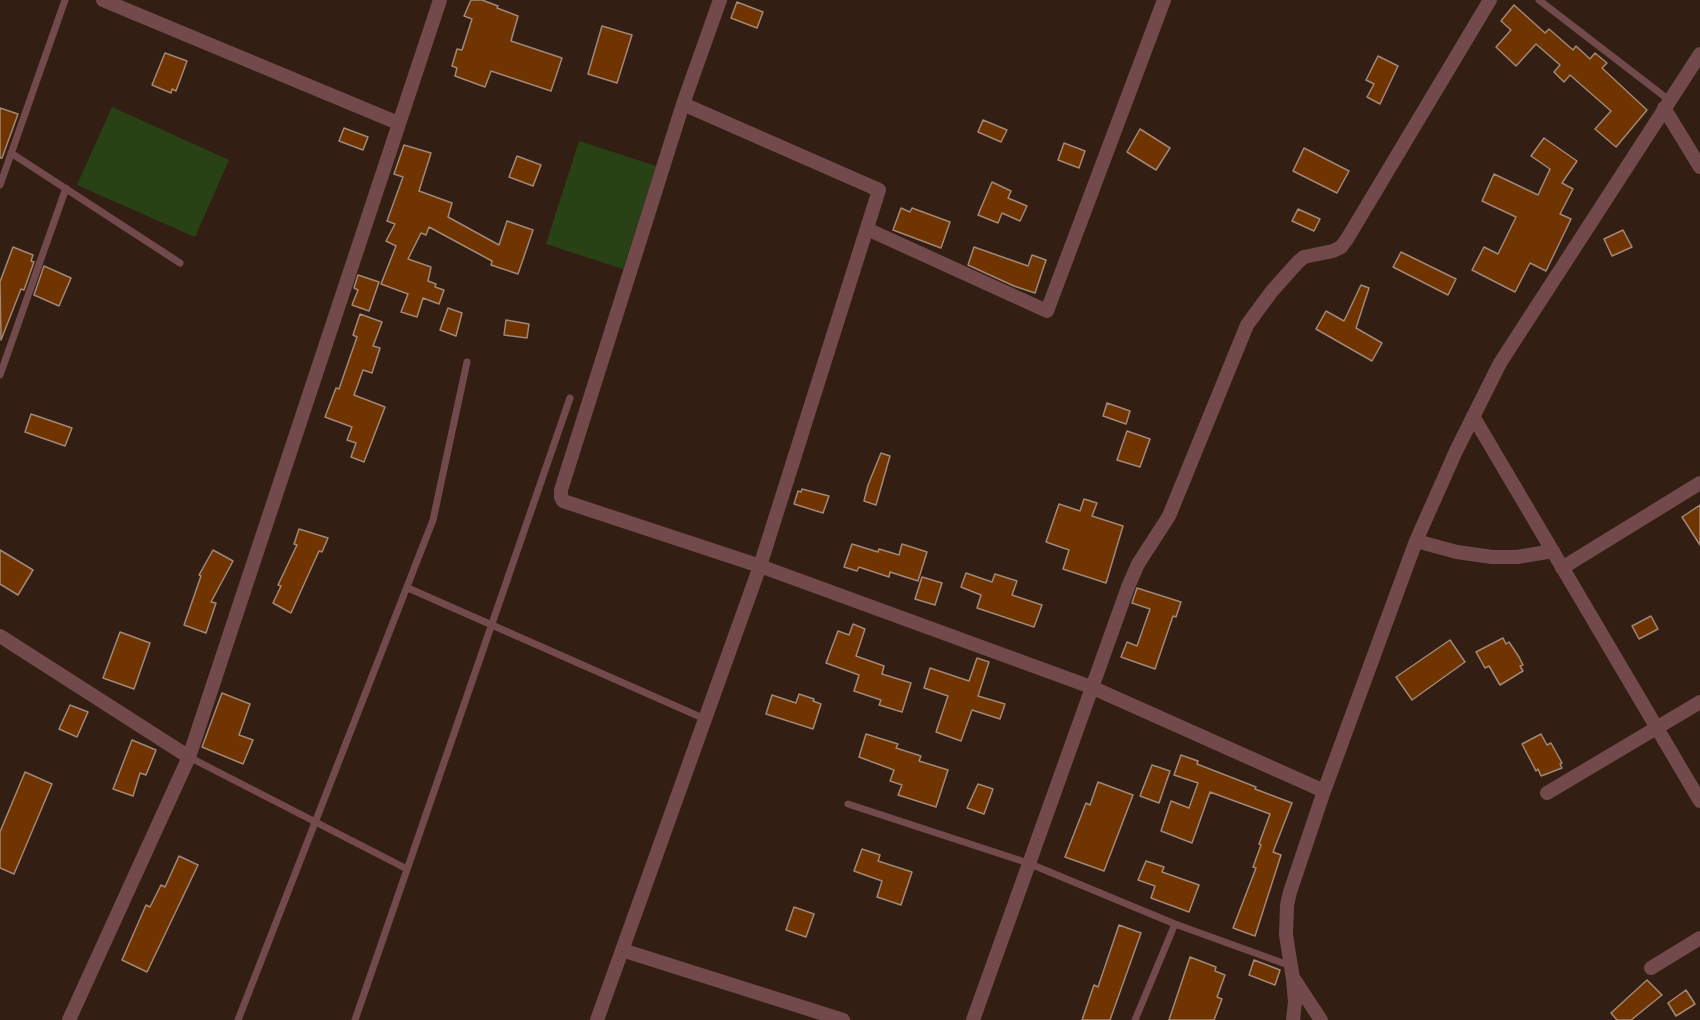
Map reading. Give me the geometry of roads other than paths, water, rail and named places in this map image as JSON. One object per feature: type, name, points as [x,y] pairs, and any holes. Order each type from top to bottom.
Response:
[{"type":"street","points":[[103,0],[398,123]]},
{"type":"street","points":[[69,1020],[189,757],[440,0]]},
{"type":"street","points":[[720,0],[683,104],[561,490],[563,501],[760,566],[1092,687],[1324,791]]},
{"type":"street","points":[[867,229],[1047,311],[1164,0]]},
{"type":"street","points":[[974,1020],[1131,579],[1169,516],[1247,325],[1272,291],[1298,262],[1304,257],[1333,251],[1341,247],[1347,239],[1490,0]]},
{"type":"street","points":[[1293,1020],[1295,1002],[1286,935],[1287,905],[1324,791],[1416,541],[1500,363],[1700,54]]},
{"type":"street","points":[[597,1020],[760,566],[879,190],[683,104]]},
{"type":"street","points":[[1666,104],[1700,166]]},
{"type":"street","points":[[1473,416],[1700,801]]},
{"type":"street","points":[[1562,568],[1700,483]]},
{"type":"street","points":[[1416,541],[1457,552],[1492,557],[1517,557],[1553,551]]},
{"type":"street","points":[[0,636],[189,757]]},
{"type":"street","points":[[1547,794],[1700,702]]},
{"type":"street","points":[[1651,968],[1700,938]]},
{"type":"street","points":[[622,950],[843,1020]]},
{"type":"street","points":[[1292,972],[1320,1020]]},
{"type":"lane","points":[[0,185],[65,0]]},
{"type":"lane","points":[[1539,0],[1666,104]]},
{"type":"lane","points":[[11,153],[180,263]]},
{"type":"lane","points":[[0,375],[66,188]]},
{"type":"lane","points":[[238,1020],[433,520],[467,363]]},
{"type":"lane","points":[[355,1020],[570,398]]},
{"type":"lane","points":[[408,588],[705,719]]},
{"type":"lane","points":[[189,757],[407,869]]},
{"type":"lane","points":[[848,804],[1028,863],[1292,972]]},
{"type":"lane","points":[[1135,1020],[1175,924]]}]
